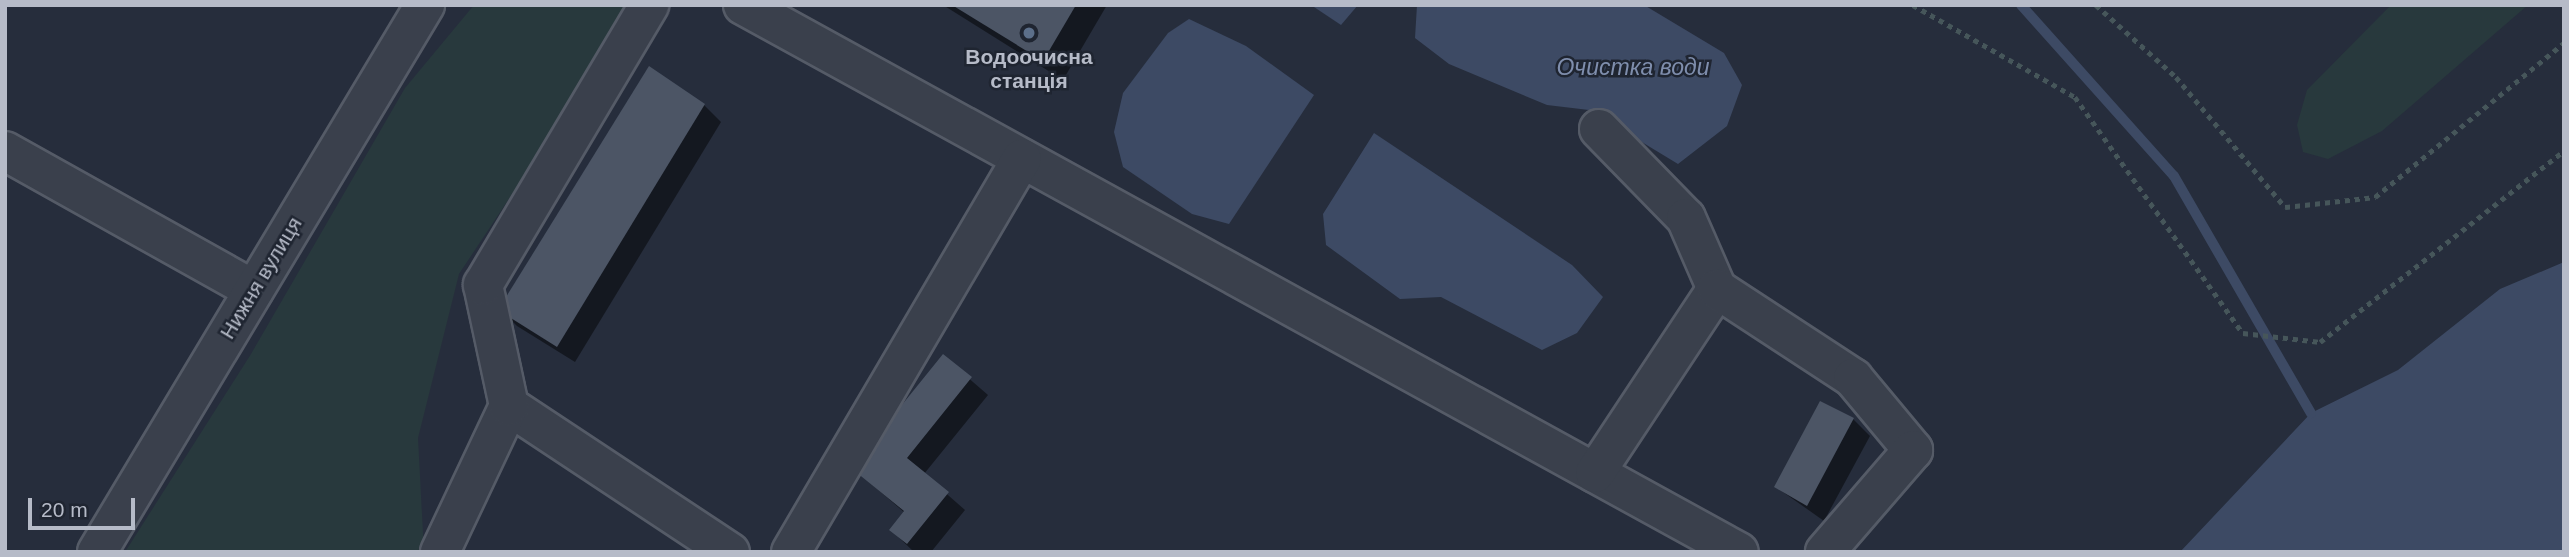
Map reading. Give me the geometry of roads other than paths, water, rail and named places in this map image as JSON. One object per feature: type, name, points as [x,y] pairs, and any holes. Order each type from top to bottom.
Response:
[{"type":"street","name":"Нижня вулиця","points":[[97,552],[425,5]]},
{"type":"street","points":[[440,552],[509,406],[483,285],[649,5]]},
{"type":"street","points":[[743,5],[1739,552]]},
{"type":"street","points":[[1599,129],[1686,218],[1717,289],[1853,379],[1913,450],[1825,552]]},
{"type":"street","points":[[5,151],[254,290]]},
{"type":"street","points":[[791,552],[1022,159]]},
{"type":"street","points":[[1595,473],[1717,289]]},
{"type":"street","points":[[509,406],[730,552]]},
{"type":"water","points":[[1311,5],[1358,5],[1341,25]]},
{"type":"water","name":"Очистка води","points":[[1417,5],[1644,5],[1724,53],[1742,85],[1727,126],[1678,164],[1589,110],[1547,105],[1449,64],[1415,38]]},
{"type":"water","points":[[1189,19],[1246,46],[1314,95],[1229,224],[1192,214],[1123,167],[1114,132],[1123,93],[1168,33]]},
{"type":"water","points":[[1374,133],[1572,265],[1603,297],[1577,333],[1542,350],[1441,297],[1400,299],[1326,245],[1323,214]]},
{"type":"water","points":[[2564,262],[2564,552],[2180,552],[2311,413],[2398,370],[2500,289]]},
{"type":"waterway","points":[[2021,5],[2174,176],[2311,413]]},
{"type":"place","name":"Водоочисна станція","points":[[1029,33]]}]
